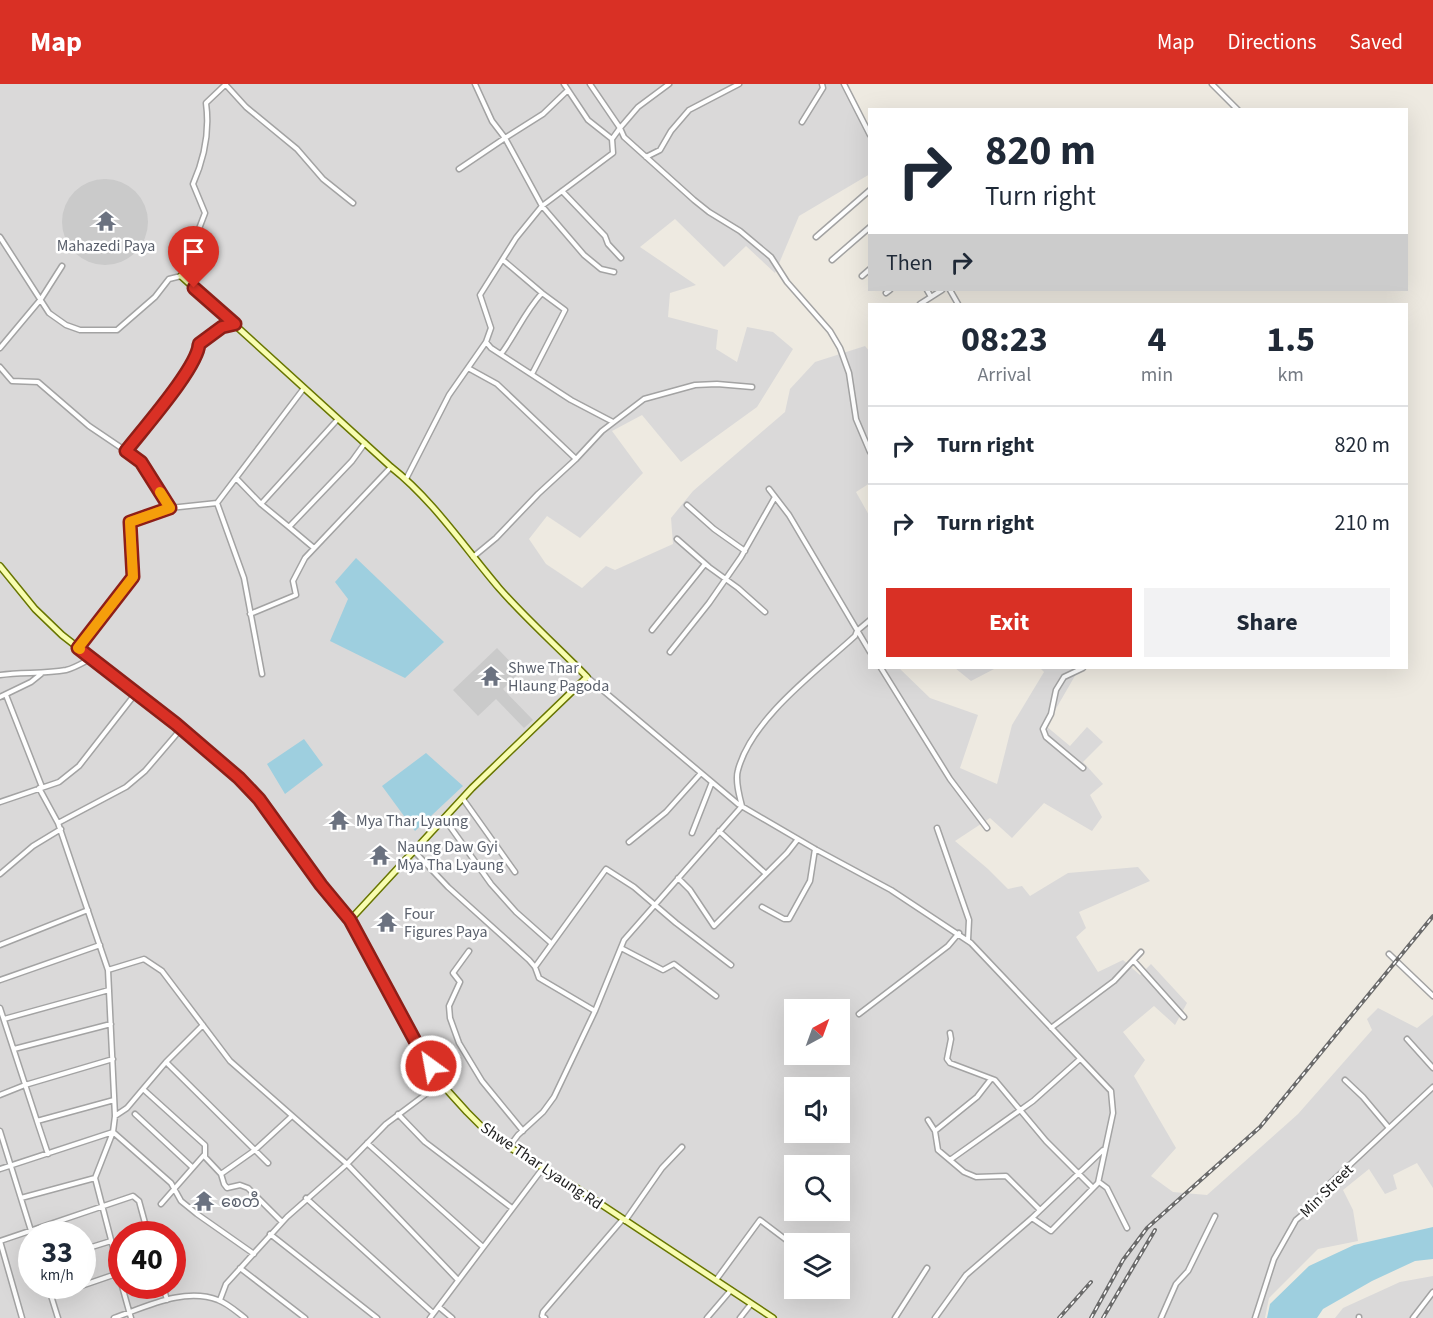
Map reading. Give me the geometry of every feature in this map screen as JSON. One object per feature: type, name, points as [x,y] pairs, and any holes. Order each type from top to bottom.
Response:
[{"type":"street","points":[[181,276],[205,213],[193,184],[203,160],[207,140],[206,103],[225,84],[246,107],[297,149],[323,179],[353,203]]},
{"type":"street","points":[[475,84],[492,121],[505,138],[542,206],[554,223],[585,255],[601,268],[614,272]]},
{"type":"street","points":[[564,84],[588,120],[612,139]]},
{"type":"street","points":[[590,84],[624,137],[709,212],[740,231],[771,257],[787,282],[830,331],[840,348],[849,374],[856,419],[868,447]]},
{"type":"street","points":[[406,479],[449,394],[486,342],[491,328],[480,295],[516,238],[542,206],[613,153],[612,139],[620,128],[638,107],[669,84]]},
{"type":"street","points":[[646,157],[660,150],[671,131],[689,110],[739,84]]},
{"type":"street","points":[[802,122],[823,88],[822,84]]},
{"type":"street","points":[[844,84],[868,131]]},
{"type":"street","points":[[1212,84],[1236,108]]},
{"type":"street","points":[[459,169],[543,114],[568,90]]},
{"type":"street","points":[[562,191],[606,236],[608,244],[621,258]]},
{"type":"street","points":[[816,237],[868,192]]},
{"type":"street","points":[[832,260],[868,229]]},
{"type":"street","points":[[0,237],[49,314],[66,325],[80,330],[117,330],[155,297],[169,279],[181,276]]},
{"type":"street","points":[[503,260],[565,310],[532,374]]},
{"type":"street","points":[[0,348],[41,299],[62,266]]},
{"type":"street","points":[[862,276],[868,271]]},
{"type":"street","points":[[181,276],[406,479],[429,503],[501,590],[587,677],[742,806],[891,890],[959,933],[1111,1091],[1113,1113],[1098,1181],[1051,1231],[1032,1218]]},
{"type":"street","points":[[928,291],[932,297]]},
{"type":"street","points":[[922,303],[941,291]]},
{"type":"street","points":[[501,354],[510,342],[520,321],[542,293]]},
{"type":"street","points":[[126,451],[189,370],[199,352],[199,344],[222,327],[235,324]]},
{"type":"street","points":[[486,342],[571,400],[613,422]]},
{"type":"street","points":[[0,367],[12,381],[38,382],[89,426],[141,462],[170,508]]},
{"type":"street","points":[[468,368],[497,384],[576,459]]},
{"type":"street","points":[[473,557],[496,538],[613,422],[650,396],[681,388],[717,384],[752,387]]},
{"type":"street","points":[[78,648],[133,577],[130,522],[170,508],[217,503],[304,387]]},
{"type":"street","points":[[261,504],[338,419]]},
{"type":"street","points":[[289,527],[352,461],[365,443]]},
{"type":"street","points":[[250,614],[296,595],[293,581],[304,558],[391,467]]},
{"type":"street","points":[[236,478],[261,504],[314,548]]},
{"type":"street","points":[[769,489],[789,515],[868,649]]},
{"type":"street","points":[[670,652],[709,603],[745,551],[775,497]]},
{"type":"street","points":[[217,503],[243,578],[261,674]]},
{"type":"street","points":[[687,506],[745,551]]},
{"type":"street","points":[[677,539],[765,612]]},
{"type":"street","points":[[652,630],[705,564]]},
{"type":"street","name":"Shwe Thar Lyaung Rd","points":[[0,566],[35,609],[62,635],[181,729],[239,778],[259,799],[321,885],[350,920],[420,1050],[442,1082],[486,1131],[773,1318]]},
{"type":"street","points":[[742,806],[738,771],[749,744],[776,707],[868,622]]},
{"type":"street","points":[[0,675],[27,671],[41,674],[68,670],[92,658]]},
{"type":"street","points":[[882,669],[950,779],[987,828]]},
{"type":"street","points":[[1081,669],[1064,677],[1052,700],[1051,714],[1042,729],[1046,737],[1083,768]]},
{"type":"street","points":[[0,697],[31,682],[41,674]]},
{"type":"street","points":[[350,920],[462,798],[587,677]]},
{"type":"street","points":[[0,802],[59,782],[79,766],[136,692]]},
{"type":"street","points":[[6,695],[40,788],[61,829],[108,970],[115,1116],[113,1132],[95,1178],[108,1230]]},
{"type":"street","points":[[58,823],[126,787],[145,771],[181,729]]},
{"type":"street","points":[[629,842],[666,812],[701,773]]},
{"type":"street","points":[[692,833],[712,782]]},
{"type":"street","points":[[462,798],[515,872]]},
{"type":"street","points":[[509,1147],[543,1112],[554,1097],[595,1011],[624,940],[742,806]]},
{"type":"street","points":[[444,818],[490,884],[516,912],[551,943]]},
{"type":"street","points":[[937,828],[969,920],[968,941]]},
{"type":"street","points":[[0,874],[33,846],[61,829]]},
{"type":"street","points":[[719,831],[765,873]]},
{"type":"street","points":[[678,879],[690,890],[714,926],[787,853],[798,839]]},
{"type":"street","points":[[762,908],[789,919],[810,881],[815,849]]},
{"type":"street","points":[[414,851],[448,887],[535,967],[539,978],[595,1011]]},
{"type":"street","points":[[535,967],[606,869],[633,887],[731,965]]},
{"type":"street","points":[[0,945],[88,910]]},
{"type":"street","points":[[859,1014],[948,946],[959,933]]},
{"type":"street","points":[[0,980],[100,945]]},
{"type":"street","points":[[621,948],[663,970],[674,964],[716,996]]},
{"type":"street","points":[[468,951],[453,973],[460,982],[449,1006],[450,1018],[467,1060],[523,1131]]},
{"type":"street","points":[[1051,1028],[1073,1010],[1095,997],[1141,952]]},
{"type":"street","points":[[1389,954],[1433,996]]},
{"type":"street","points":[[108,970],[144,959],[162,971],[230,1061],[347,1164],[459,1280]]},
{"type":"street","points":[[1134,961],[1184,1017]]},
{"type":"street","points":[[4,1019],[109,990]]},
{"type":"street","points":[[0,1008],[48,1154]]},
{"type":"street","points":[[14,1049],[111,1024]]},
{"type":"street","points":[[115,1116],[127,1108],[166,1062],[203,1025]]},
{"type":"street","points":[[950,1033],[947,1059],[950,1063],[991,1079],[1002,1087],[1046,1141],[1093,1188]]},
{"type":"street","points":[[1407,1039],[1433,1068]]},
{"type":"street","points":[[0,1095],[25,1085],[112,1059]]},
{"type":"street","points":[[950,1160],[1021,1110],[1080,1059]]},
{"type":"street","points":[[166,1062],[268,1163]]},
{"type":"street","points":[[935,1131],[977,1097],[991,1079]]},
{"type":"street","points":[[1345,1080],[1389,1128]]},
{"type":"street","points":[[220,1300],[226,1284],[270,1234],[306,1198],[347,1164],[386,1124],[442,1082]]},
{"type":"street","name":"Min Street","points":[[1255,1318],[1274,1260],[1296,1220],[1313,1206],[1324,1189],[1433,1087]]},
{"type":"street","points":[[143,1089],[205,1145],[206,1149],[161,1204]]},
{"type":"street","points":[[37,1121],[114,1100]]},
{"type":"street","points":[[135,1114],[192,1167]]},
{"type":"street","points":[[398,1114],[426,1142],[512,1208]]},
{"type":"street","points":[[221,1174],[255,1150],[293,1116]]},
{"type":"street","points":[[928,1120],[935,1131],[938,1150],[964,1172],[976,1177],[1006,1176],[1040,1210]]},
{"type":"street","points":[[0,1131],[28,1221]]},
{"type":"street","points":[[0,1168],[113,1132]]},
{"type":"street","points":[[113,1132],[174,1187],[182,1201],[197,1214],[254,1254]]},
{"type":"street","points":[[367,1143],[483,1247]]},
{"type":"street","points":[[545,1318],[542,1316],[543,1312],[624,1220],[662,1168],[682,1147]]},
{"type":"street","points":[[934,1318],[966,1275],[1032,1218],[1105,1149]]},
{"type":"street","points":[[204,1154],[221,1174],[227,1188],[240,1185],[248,1188],[282,1222]]},
{"type":"street","points":[[430,1318],[543,1167]]},
{"type":"street","points":[[21,1198],[95,1178]]},
{"type":"street","points":[[1098,1181],[1107,1188],[1127,1228]]},
{"type":"street","points":[[64,1221],[128,1197],[137,1197],[144,1221]]},
{"type":"street","points":[[306,1198],[434,1313]]},
{"type":"street","points":[[1161,1318],[1176,1284],[1188,1271],[1215,1216]]},
{"type":"street","points":[[716,1280],[760,1220],[784,1238]]},
{"type":"street","points":[[270,1234],[377,1318]]},
{"type":"street","points":[[18,1236],[0,1241],[22,1318]]},
{"type":"street","points":[[240,1268],[305,1318]]},
{"type":"street","points":[[895,1318],[927,1269]]},
{"type":"street","points":[[707,1318],[731,1290]]},
{"type":"street","points":[[1413,1318],[1433,1292]]},
{"type":"street","points":[[114,1318],[130,1315],[167,1300],[198,1294],[220,1300],[245,1318]]},
{"type":"street","points":[[53,1299],[58,1318]]},
{"type":"street","points":[[126,1299],[130,1315]]},
{"type":"street","points":[[740,1318],[752,1303]]},
{"type":"street","points":[[438,1307],[452,1318]]},
{"type":"shaded area","points":[[0,84],[842,84],[868,135],[868,175],[799,216],[775,273],[746,246],[724,267],[675,219],[640,247],[696,285],[670,293],[668,317],[718,330],[716,349],[737,362],[747,327],[773,332],[793,349],[757,407],[681,462],[642,415],[612,431],[643,473],[580,538],[547,516],[529,539],[546,564],[582,588],[606,566],[615,570],[673,544],[671,518],[693,491],[785,412],[790,389],[815,362],[865,346],[868,350],[868,484],[856,492],[868,513],[868,669],[900,669],[930,698],[978,715],[960,768],[997,784],[1012,725],[1044,672],[1041,669],[1072,669],[1076,674],[1046,726],[1070,746],[1087,727],[1103,742],[1083,762],[1103,784],[1090,795],[1102,817],[1092,831],[1044,803],[1012,838],[990,818],[955,841],[1008,889],[1022,886],[1030,896],[1068,873],[1138,867],[1150,881],[1079,912],[1086,928],[1076,937],[1098,972],[1123,960],[1140,975],[1151,964],[1187,1003],[1175,1025],[1154,1006],[1123,1032],[1145,1060],[1134,1076],[1176,1148],[1151,1176],[1173,1192],[1207,1195],[1298,1114],[1372,1030],[1367,1019],[1378,1008],[1417,1028],[1433,1015],[1433,1188],[1417,1163],[1393,1175],[1397,1189],[1385,1194],[1369,1169],[1343,1190],[1353,1210],[1358,1241],[1318,1249],[1269,1298],[1265,1318],[0,1318]]},
{"type":"shaded area","name":"Mahazedi Paya","points":[[105,179],[129,186],[141,198],[148,222],[141,246],[129,258],[105,265],[81,258],[69,246],[62,222],[69,198],[81,186]]},
{"type":"shaded area","points":[[497,648],[520,672],[503,689],[533,720],[524,728],[496,699],[478,716],[453,690]]},
{"type":"shaded area","points":[[956,669],[994,669],[971,681]]},
{"type":"shaded area","points":[[1433,1276],[1433,1318],[1335,1318],[1343,1308],[1400,1282]]},
{"type":"water","points":[[356,558],[444,642],[405,678],[330,641],[348,599],[335,582]]},
{"type":"water","points":[[304,739],[323,765],[285,794],[267,764]]},
{"type":"water","points":[[426,753],[463,786],[415,831],[382,786]]},
{"type":"water","points":[[1433,1227],[1433,1259],[1415,1261],[1372,1281],[1323,1309],[1317,1318],[1267,1318],[1270,1304],[1309,1266],[1354,1245]]},
{"type":"railway","points":[[1091,1318],[1123,1260],[1147,1228],[1260,1127],[1433,916]]},
{"type":"railway","points":[[1103,1318],[1155,1230]]},
{"type":"railway","points":[[1059,1318],[1091,1282]]},
{"type":"slow traffic","points":[[80,649],[78,648],[133,577],[130,522],[170,508],[160,492]]},
{"type":"place","name":"Mahazedi Paya","points":[[106,221]]},
{"type":"place","name":"Shwe Thar Hlaung Pagoda","points":[[491,676]]},
{"type":"place","name":"Mya Thar Lyaung","points":[[339,820]]},
{"type":"place","name":"Naung Daw Gyi Mya Tha Lyaung","points":[[380,855]]},
{"type":"place","name":"Four Figures Paya","points":[[387,922]]},
{"type":"place","name":"စေတီ","points":[[204,1201]]},
{"type":"route","points":[[194,288],[235,324],[222,327],[199,344],[199,352],[189,370],[126,451],[141,462],[170,508],[130,522],[133,577],[78,648],[176,724],[239,778],[259,799],[321,885],[350,920],[420,1050],[431,1066]]}]
